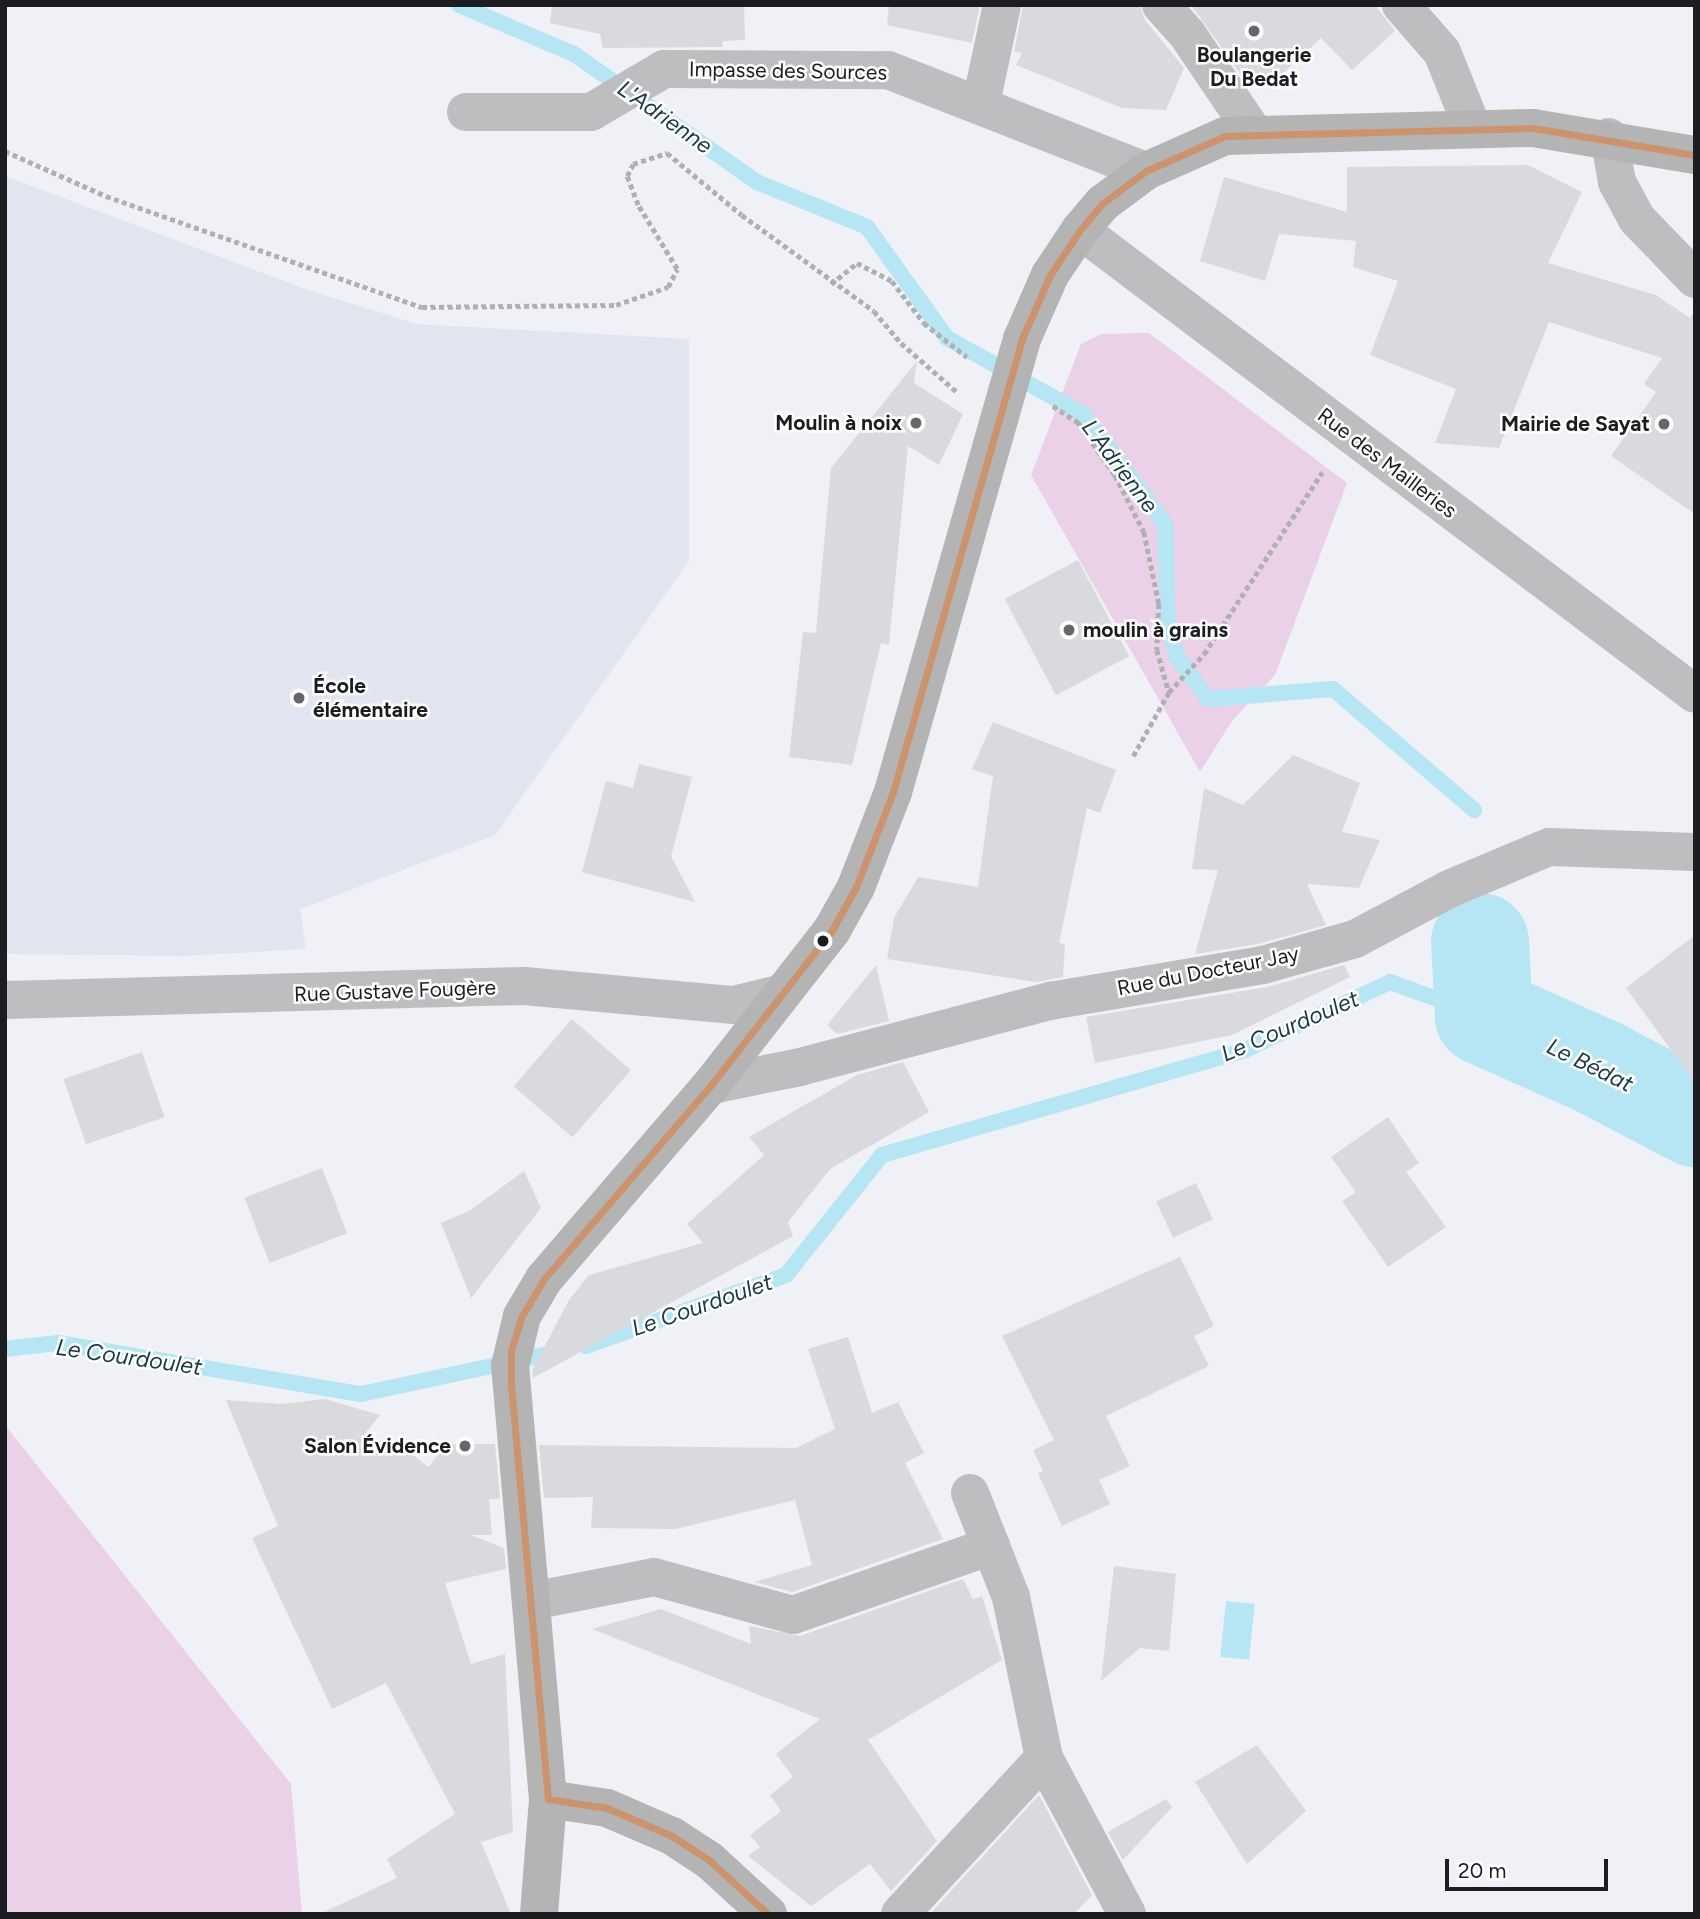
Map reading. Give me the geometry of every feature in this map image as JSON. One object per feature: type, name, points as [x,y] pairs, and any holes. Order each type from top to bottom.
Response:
[{"type":"street","points":[[981,103],[1002,5]]},
{"type":"street","points":[[1161,5],[1187,34],[1254,132]]},
{"type":"street","points":[[1401,5],[1442,52],[1473,129]]},
{"type":"street","name":"Impasse des Sources","points":[[466,112],[592,113],[664,69],[888,70],[981,103],[1146,171]]},
{"type":"street","points":[[539,1914],[548,1799],[511,1387],[511,1351],[522,1316],[544,1279],[711,1085],[832,930],[874,846],[997,425],[1032,316],[1080,230],[1103,203],[1146,171],[1225,136],[1254,132],[1533,128],[1609,137],[1695,155]]},
{"type":"street","points":[[1609,137],[1618,182],[1637,219],[1695,279]]},
{"type":"street","name":"Rue des Mailleries","points":[[1080,230],[1695,694]]},
{"type":"street","name":"Rue du Docteur Jay","points":[[711,1085],[800,1067],[1050,1001],[1263,965],[1355,939],[1448,889],[1549,847],[1695,852]]},
{"type":"street","name":"Rue Gustave Fougère","points":[[5,1000],[524,986],[734,1005],[782,993]]},
{"type":"street","points":[[970,1493],[1012,1597],[1044,1758],[1116,1907]]},
{"type":"street","points":[[532,1601],[654,1577],[793,1615],[991,1546]]},
{"type":"street","points":[[900,1914],[1044,1758]]},
{"type":"street","points":[[548,1799],[607,1808],[672,1836],[709,1860],[768,1914]]},
{"type":"path","points":[[5,151],[106,196],[422,307],[616,305],[668,287],[677,269],[638,205],[627,176],[633,164],[667,153],[752,223],[874,311],[901,344],[997,425]]},
{"type":"path","points":[[1133,756],[1169,692],[1205,654],[1292,514],[1349,434]]},
{"type":"shaded area","name":"École élémentaire","points":[[5,176],[308,290],[417,324],[689,339],[689,561],[495,835],[300,909],[306,949],[185,956],[5,954]]},
{"type":"shaded area","points":[[1149,333],[1347,483],[1275,675],[1232,721],[1200,772],[1031,475],[1081,344],[1101,334]]},
{"type":"shaded area","points":[[5,1425],[291,1784],[302,1914],[5,1914]]},
{"type":"water","points":[[1226,1601],[1255,1604],[1249,1660],[1220,1657]]},
{"type":"building","points":[[552,5],[744,5],[745,40],[723,41],[722,47],[603,48],[600,34],[550,23]]},
{"type":"building","points":[[889,5],[980,5],[972,43],[887,25]]},
{"type":"building","points":[[1023,5],[1140,5],[1145,20],[1184,68],[1166,110],[1122,108],[1016,65],[1022,53],[1014,52]]},
{"type":"building","points":[[1191,5],[1375,5],[1395,31],[1352,70],[1321,38],[1278,78],[1258,81],[1244,79]]},
{"type":"building","points":[[1528,165],[1582,192],[1548,263],[1656,295],[1690,318],[1695,310],[1695,514],[1611,456],[1656,392],[1644,384],[1662,358],[1549,322],[1499,448],[1435,443],[1456,389],[1370,355],[1398,281],[1353,267],[1356,241],[1279,234],[1265,281],[1200,261],[1224,177],[1347,212],[1347,167]]},
{"type":"building","points":[[917,361],[914,383],[963,414],[939,465],[908,446],[889,645],[881,643],[852,765],[789,757],[803,632],[816,633],[831,468]]},
{"type":"building","name":"moulin à grains","points":[[1078,560],[1129,656],[1056,695],[1005,599]]},
{"type":"building","points":[[993,722],[1116,770],[1100,813],[1087,808],[1059,943],[1065,944],[1063,977],[1036,982],[887,959],[894,918],[918,877],[978,887],[993,776],[972,769]]},
{"type":"building","points":[[1293,755],[1360,783],[1342,832],[1380,840],[1359,888],[1307,884],[1326,925],[1258,944],[1195,954],[1218,870],[1192,869],[1204,788],[1243,805]]},
{"type":"building","points":[[639,764],[692,777],[671,856],[695,902],[582,872],[606,781],[633,788]]},
{"type":"building","points":[[1695,935],[1695,1083],[1626,988]]},
{"type":"building","points":[[876,965],[889,1021],[837,1034],[827,1025]]},
{"type":"building","points":[[1344,965],[1350,977],[1232,1035],[1095,1063],[1086,1017],[1267,987]]},
{"type":"building","points":[[572,1019],[631,1070],[572,1137],[514,1086]]},
{"type":"building","points":[[142,1052],[164,1117],[86,1144],[64,1079]]},
{"type":"building","points":[[903,1062],[929,1112],[830,1169],[788,1222],[793,1236],[533,1378],[532,1370],[569,1300],[589,1275],[703,1243],[687,1224],[764,1155],[749,1137],[857,1075]]},
{"type":"building","points":[[1388,1117],[1419,1163],[1406,1172],[1446,1227],[1388,1267],[1342,1201],[1356,1192],[1331,1157]]},
{"type":"building","points":[[322,1168],[347,1233],[270,1263],[245,1198]]},
{"type":"building","points":[[524,1171],[541,1208],[471,1298],[441,1223],[469,1211]]},
{"type":"building","points":[[1196,1183],[1213,1219],[1173,1238],[1156,1202]]},
{"type":"building","points":[[1180,1257],[1214,1326],[1194,1336],[1209,1366],[1106,1416],[1130,1466],[1099,1480],[1110,1504],[1062,1526],[1038,1473],[1043,1471],[1033,1450],[1054,1440],[1002,1336]]},
{"type":"building","points":[[848,1337],[872,1413],[898,1402],[924,1453],[905,1463],[943,1539],[792,1592],[754,1582],[812,1565],[795,1500],[676,1529],[591,1528],[593,1497],[544,1498],[539,1445],[796,1448],[835,1429],[808,1349]]},
{"type":"building","points":[[325,1399],[380,1415],[366,1432],[363,1448],[396,1441],[428,1467],[447,1444],[495,1444],[500,1499],[489,1499],[492,1535],[471,1535],[504,1548],[506,1569],[445,1583],[471,1664],[505,1654],[513,1832],[481,1842],[511,1914],[320,1914],[397,1878],[387,1859],[455,1814],[386,1683],[332,1709],[252,1538],[278,1526],[226,1400],[281,1404]]},
{"type":"building","points":[[1114,1566],[1176,1574],[1169,1651],[1140,1648],[1101,1681]]},
{"type":"building","points":[[963,1579],[973,1599],[982,1596],[1002,1660],[868,1740],[937,1841],[891,1891],[870,1864],[811,1906],[748,1856],[760,1847],[750,1835],[781,1811],[770,1795],[793,1777],[776,1754],[820,1719],[592,1629],[661,1609],[751,1644],[749,1626],[800,1636]]},
{"type":"building","points":[[1257,1745],[1306,1811],[1247,1864],[1195,1782]]},
{"type":"building","points":[[1039,1795],[1092,1895],[1074,1914],[930,1914]]},
{"type":"building","points":[[1166,1799],[1172,1807],[1123,1860],[1108,1832]]},
{"type":"waterway","name":"L'Adrienne","points":[[459,5],[574,54],[757,182],[867,227],[947,338],[1083,414],[1165,524],[1168,625],[1176,655],[1208,699],[1333,689],[1474,810]]},
{"type":"waterway","name":"Le Bédat","points":[[1480,942],[1484,1016],[1598,1067],[1695,1118]]},
{"type":"waterway","name":"Le Courdoulet","points":[[586,1346],[786,1275],[882,1155],[1245,1050],[1390,982],[1484,1016]]},
{"type":"waterway","name":"Le Courdoulet","points":[[5,1349],[58,1343],[361,1394],[561,1351]]},
{"type":"transit line","points":[[548,1799],[511,1387],[511,1351],[522,1316],[544,1279],[711,1085],[832,930],[856,887],[893,792],[1022,339],[1050,275],[1080,230],[1103,203],[1146,171],[1225,136],[1533,128],[1695,155]]},
{"type":"transit line","points":[[548,1799],[607,1808],[672,1836],[709,1860],[768,1914]]},
{"type":"place","name":"Boulangerie Du Bedat","points":[[1254,31]]},
{"type":"place","name":"Moulin à noix","points":[[916,423]]},
{"type":"place","name":"Mairie de Sayat","points":[[1664,424]]},
{"type":"place","name":"moulin à grains","points":[[1069,630]]},
{"type":"place","name":"École élémentaire","points":[[299,698]]},
{"type":"place","name":"Salon Évidence","points":[[465,1446]]}]
